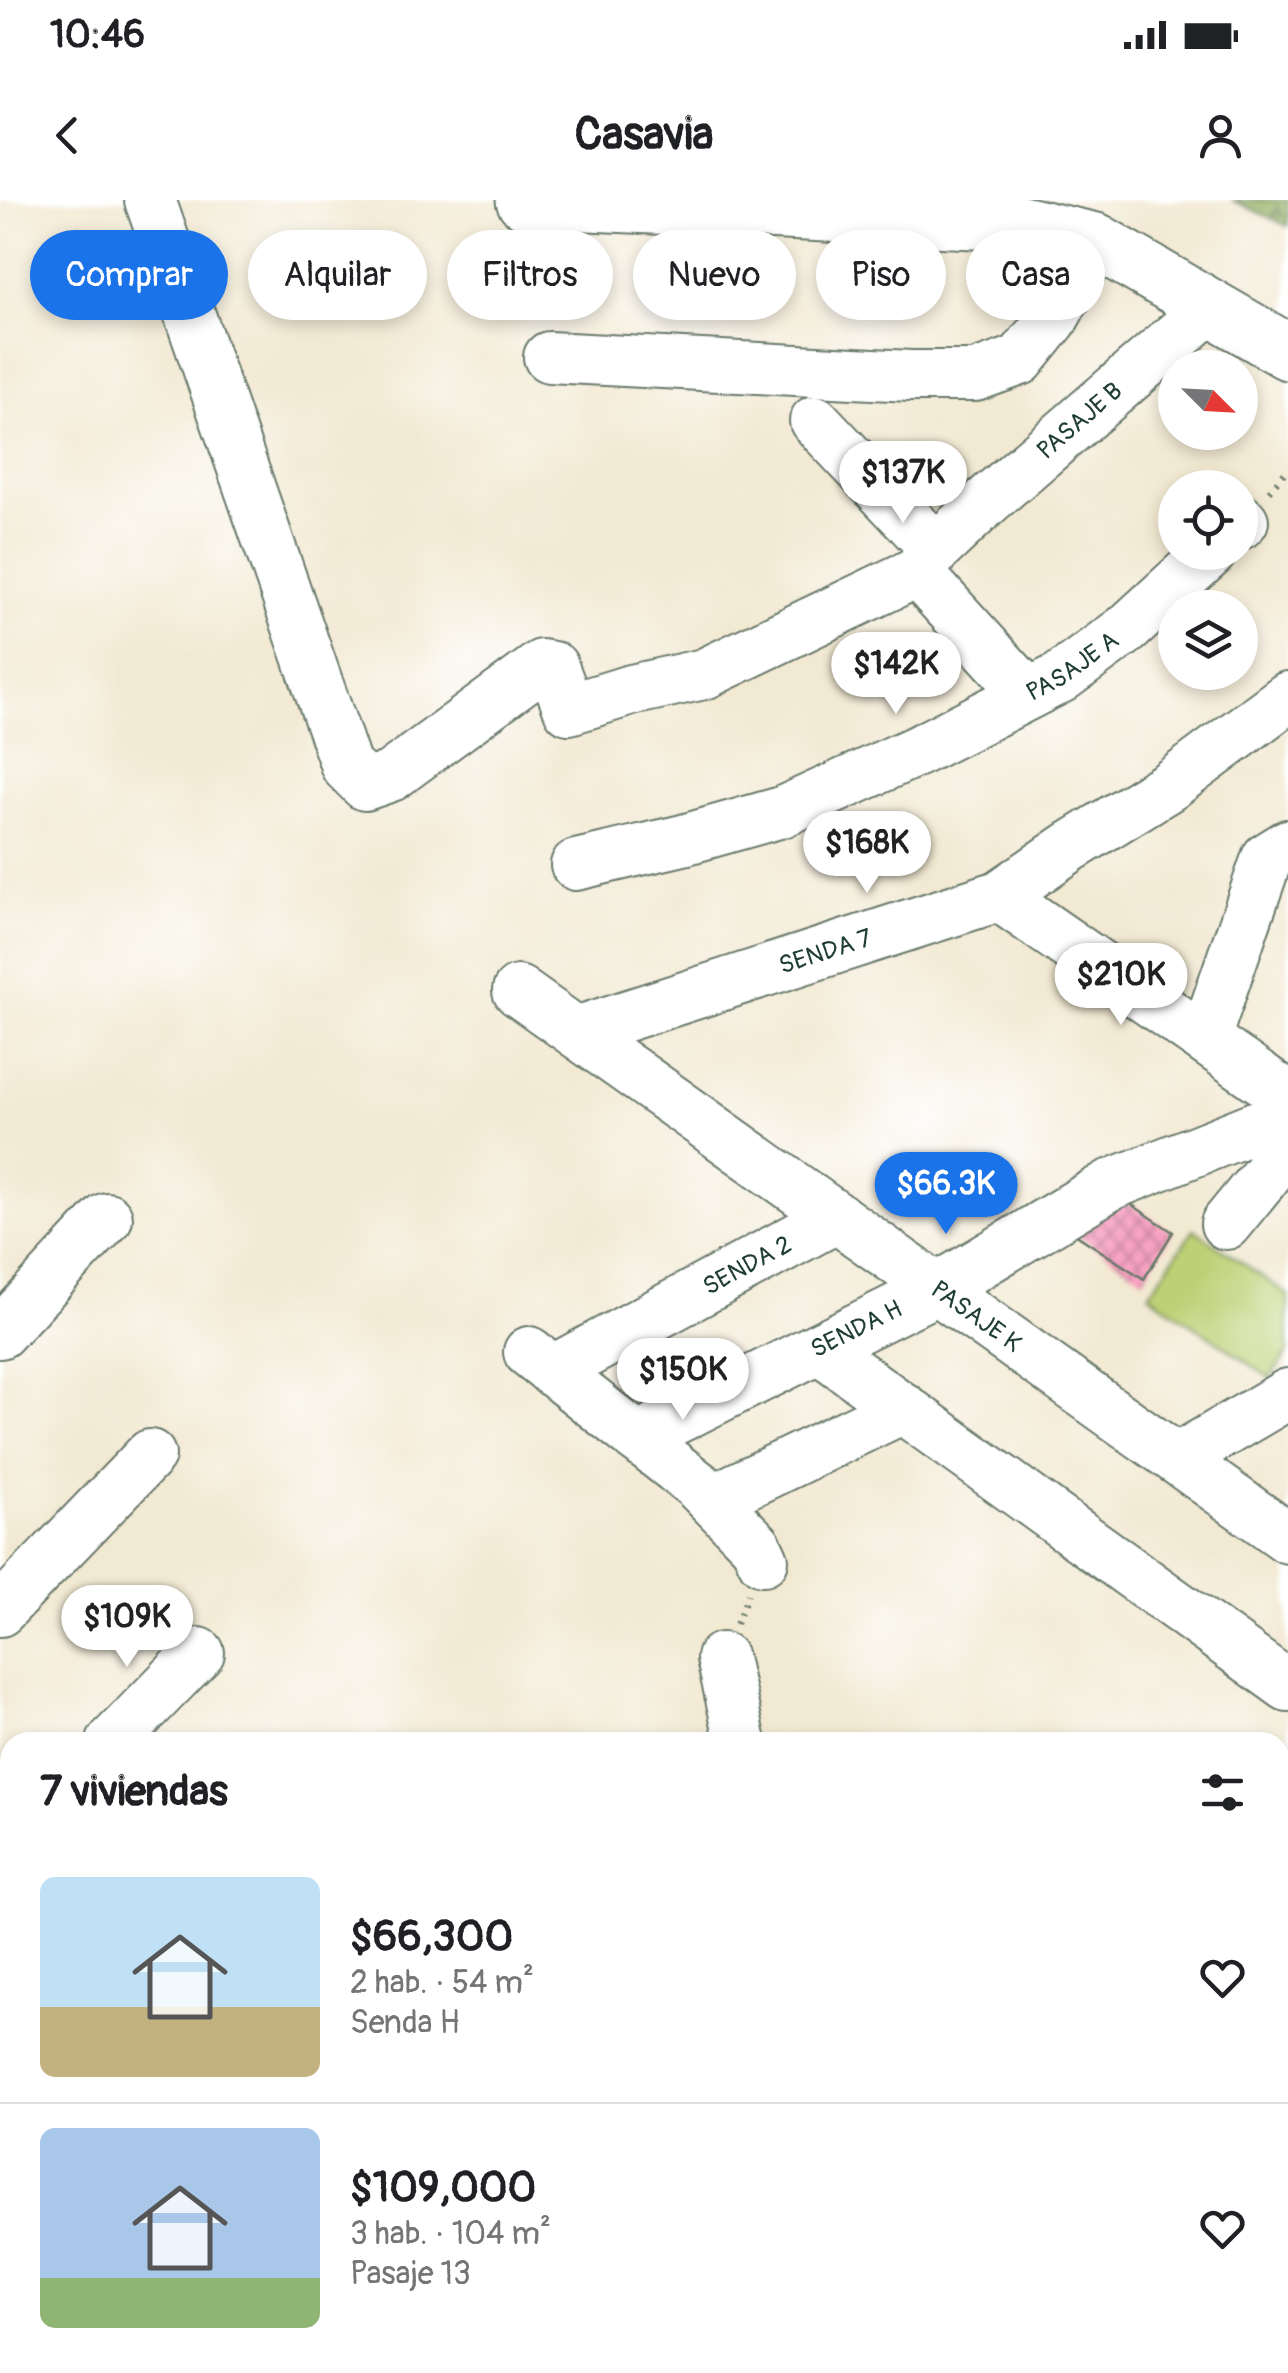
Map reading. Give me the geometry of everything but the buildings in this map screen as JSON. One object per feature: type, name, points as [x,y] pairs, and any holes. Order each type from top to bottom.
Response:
[{"type":"main road","points":[[524,200],[1016,222],[1050,230]]},
{"type":"main road","points":[[1105,246],[1288,352]]},
{"type":"street","name":"PASAJE B","points":[[150,200],[346,766],[365,785],[391,776],[542,665],[553,667],[569,708],[704,674],[926,560],[987,501],[1212,306]]},
{"type":"street","points":[[549,357],[975,376],[1020,360],[1052,320]]},
{"type":"street","points":[[815,422],[1028,694]]},
{"type":"street","name":"PASAJE A","points":[[576,865],[782,812],[922,749],[1060,678],[1127,629],[1191,570]]},
{"type":"street","name":"SENDA 7","points":[[576,1032],[1000,896],[1070,846],[1169,786],[1288,697]]},
{"type":"street","points":[[1206,1038],[1277,852]]},
{"type":"street","points":[[1000,896],[1288,1096]]},
{"type":"street","name":"PASAJE K","points":[[518,990],[1177,1459],[1283,1528]]},
{"type":"street","name":"SENDA H","points":[[638,1438],[937,1289],[1110,1185],[1288,1114]]},
{"type":"street","points":[[1226,1224],[1288,1148]]},
{"type":"street","name":"SENDA 2","points":[[638,1438],[538,1360],[837,1217]]},
{"type":"street","points":[[0,1333],[107,1218]]},
{"type":"street","points":[[819,1348],[1288,1686]]},
{"type":"street","points":[[1177,1459],[1288,1394]]},
{"type":"street","points":[[712,1500],[902,1408]]},
{"type":"street","points":[[638,1438],[697,1485],[756,1545],[762,1560]]},
{"type":"street","points":[[0,1611],[150,1455]]},
{"type":"street","points":[[122,1732],[198,1653]]},
{"type":"street","points":[[722,1658],[739,1732]]},
{"type":"path","points":[[722,1658],[762,1560]]},
{"type":"green space","points":[[1232,200],[1288,200],[1288,226]]},
{"type":"green space","points":[[1194,1229],[1288,1295],[1288,1352],[1270,1378],[1149,1294]]}]
